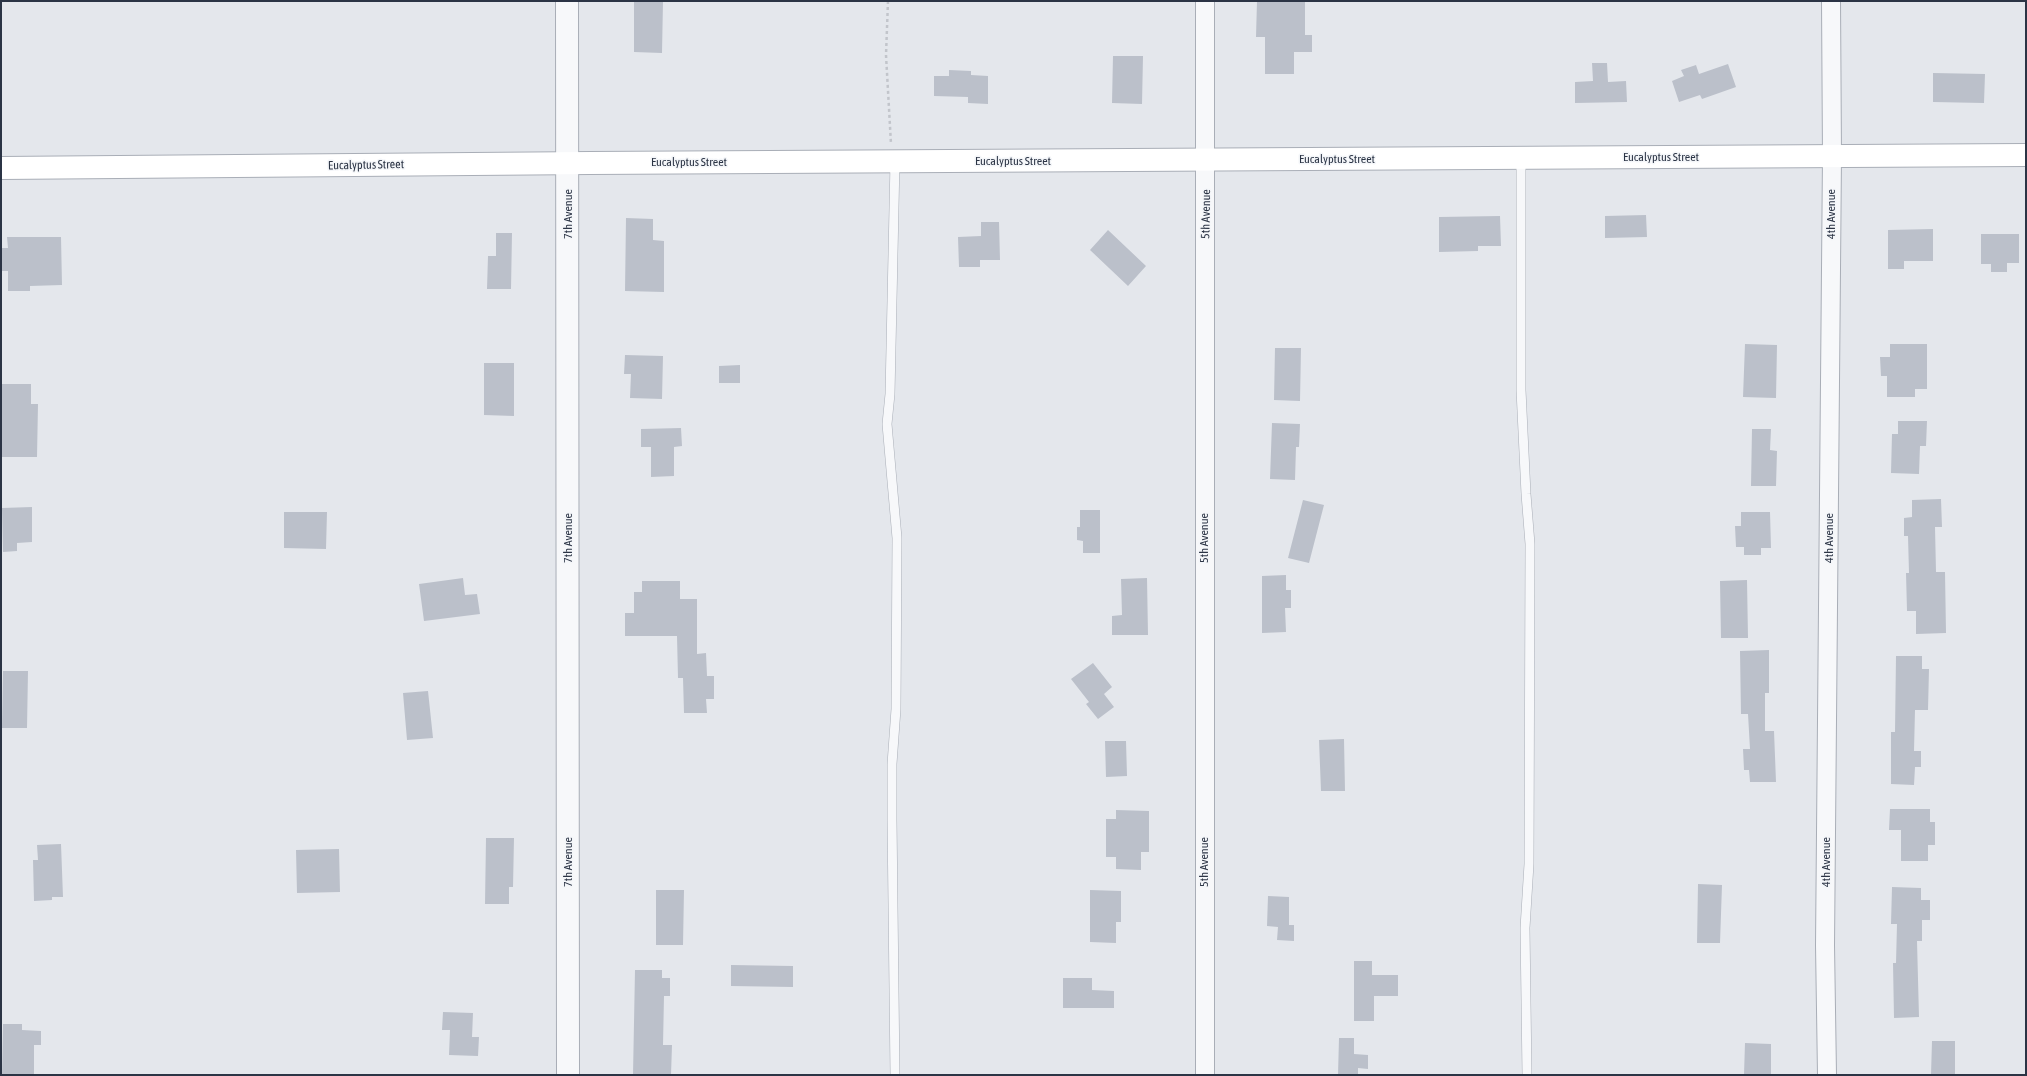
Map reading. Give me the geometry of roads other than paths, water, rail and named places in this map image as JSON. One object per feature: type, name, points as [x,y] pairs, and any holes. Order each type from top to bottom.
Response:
[{"type":"main road","name":"Eucalyptus Street","points":[[1,168],[568,163],[2026,155]]},
{"type":"street","name":"7th Avenue","points":[[567,1],[568,1075]]},
{"type":"street","name":"5th Avenue","points":[[1205,1],[1205,1075]]},
{"type":"street","name":"4th Avenue","points":[[1827,1075],[1825,945],[1832,156],[1830,1]]},
{"type":"lane","points":[[1521,158],[1521,390],[1530,544],[1529,864],[1526,928],[1527,1075]]},
{"type":"lane","points":[[895,161],[890,394],[888,424],[896,538],[896,709],[892,764],[895,1075]]}]
